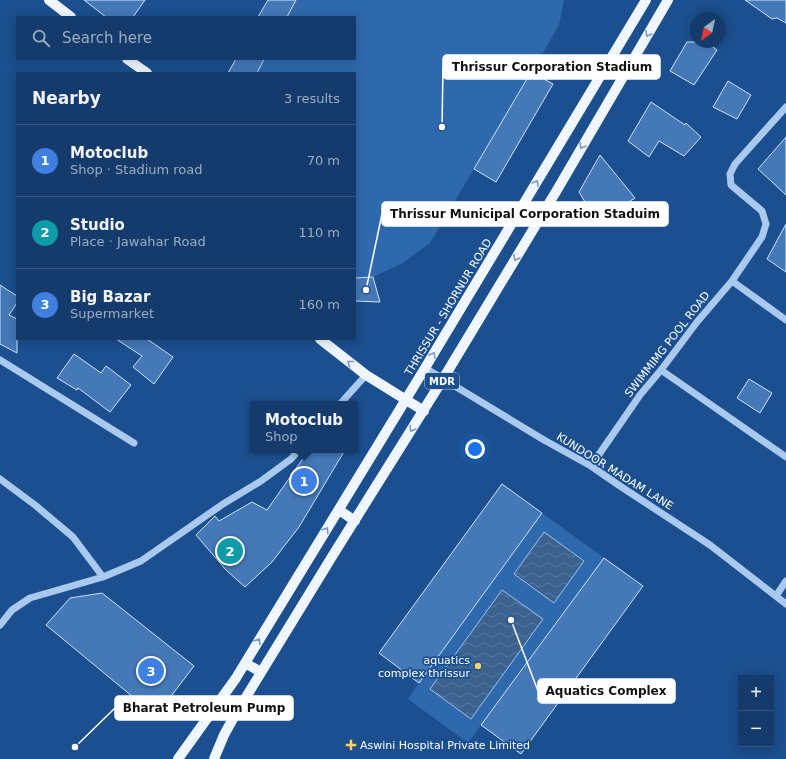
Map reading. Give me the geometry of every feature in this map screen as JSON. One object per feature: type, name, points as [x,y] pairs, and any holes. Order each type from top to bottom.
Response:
[{"type":"main road","points":[[49,0],[70,16]]},
{"type":"main road","name":"THRISSUR - SHORNUR ROAD","points":[[406,400],[646,0]]},
{"type":"main road","name":"MDR","points":[[214,759],[224,735],[235,715],[333,555],[424,411],[557,190],[668,0]]},
{"type":"main road","points":[[128,60],[146,72]]},
{"type":"main road","points":[[321,340],[366,374],[424,411]]},
{"type":"main road","name":"MDR","points":[[178,759],[245,663],[406,400]]},
{"type":"main road","points":[[339,510],[355,521]]},
{"type":"main road","points":[[245,663],[261,672]]},
{"type":"street","name":"SWIMMIMG POOL ROAD","points":[[591,466],[640,395],[732,280],[762,237],[766,224],[762,211],[731,185],[730,174],[735,164],[786,107]]},
{"type":"street","points":[[732,280],[786,320]]},
{"type":"street","points":[[0,360],[134,443]]},
{"type":"street","name":"KUNDOOR MADAM LANE","points":[[425,368],[544,440],[591,466],[710,545],[786,604]]},
{"type":"street","points":[[661,370],[786,457]]},
{"type":"street","points":[[343,401],[366,374]]},
{"type":"street","points":[[0,625],[12,610],[30,598],[103,577],[141,561],[223,504],[261,481],[296,453]]},
{"type":"street","points":[[0,479],[35,505],[73,537],[103,577]]},
{"type":"street","points":[[776,596],[786,581]]},
{"type":"shaded area","points":[[268,0],[564,0],[559,25],[532,72],[553,84],[496,182],[474,169],[430,243],[403,263],[373,277],[380,302],[356,301],[356,72],[229,72],[235,60],[356,60],[356,16],[259,16]]},
{"type":"shaded area","points":[[502,484],[643,586],[521,754],[481,725],[468,743],[408,699],[419,683],[379,653]]},
{"type":"water","points":[[544,532],[584,561],[554,603],[514,574]]},
{"type":"water","points":[[502,590],[543,619],[471,719],[430,689]]},
{"type":"building","points":[[84,0],[145,0],[134,16],[105,16]]},
{"type":"building","points":[[268,0],[296,0],[288,16],[259,16]]},
{"type":"building","points":[[745,0],[786,0],[786,23],[777,18],[772,19]]},
{"type":"building","points":[[687,42],[690,42],[690,48],[714,48],[717,50],[694,85],[670,71]]},
{"type":"building","points":[[235,60],[264,60],[258,72],[229,72]]},
{"type":"building","points":[[531,72],[553,84],[496,182],[474,169]]},
{"type":"building","points":[[728,81],[751,95],[737,119],[713,107]]},
{"type":"building","points":[[651,102],[685,125],[686,123],[701,137],[684,156],[659,141],[649,157],[628,141]]},
{"type":"building","points":[[786,137],[786,195],[758,169]]},
{"type":"building","points":[[600,155],[635,198],[597,222],[579,192]]},
{"type":"building","points":[[786,224],[786,272],[767,259]]},
{"type":"building","points":[[373,277],[380,302],[356,301],[356,278]]},
{"type":"building","points":[[0,285],[16,295],[16,304],[9,315],[16,318],[17,353],[0,344]]},
{"type":"building","points":[[118,340],[148,340],[173,357],[154,384],[133,367],[142,356]]},
{"type":"building","points":[[74,354],[101,373],[106,366],[131,385],[110,412],[78,388],[77,390],[57,378]]},
{"type":"building","points":[[749,379],[772,393],[760,413],[737,398]]},
{"type":"building","points":[[306,453],[343,453],[299,527],[272,562],[245,587],[226,570],[196,535],[215,516],[219,521],[252,502],[267,510]]},
{"type":"building","points":[[502,484],[542,513],[419,683],[379,653]]},
{"type":"building","points":[[604,558],[643,586],[521,754],[481,725]]},
{"type":"building","points":[[102,593],[194,666],[156,716],[46,625],[70,598]]},
{"type":"place","name":"Thrissur Corporation Stadium","points":[[442,127]]},
{"type":"place","name":"Thrissur Municipal Corporation Staduim","points":[[366,290]]},
{"type":"place","name":"Motoclub","points":[[304,481]]},
{"type":"place","name":"Studio","points":[[230,551]]},
{"type":"place","name":"Aquatics Complex","points":[[511,620]]},
{"type":"place","name":"aquatics complex thrissur","points":[[478,666]]},
{"type":"place","name":"Big Bazar","points":[[151,671]]},
{"type":"place","name":"Aswini Hospital Private Limited","points":[[351,745]]},
{"type":"place","name":"Bharat Petroleum Pump","points":[[75,747]]}]
